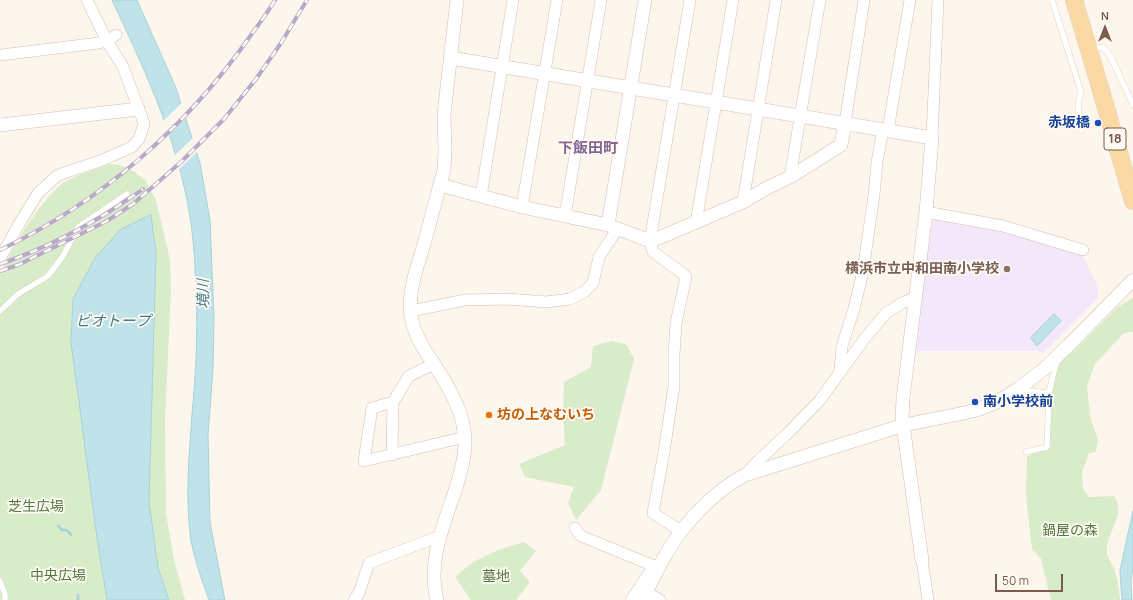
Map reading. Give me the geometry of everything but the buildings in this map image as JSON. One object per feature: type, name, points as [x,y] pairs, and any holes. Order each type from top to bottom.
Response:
[{"type":"main road","name":"18","points":[[1074,0],[1133,201]]},
{"type":"street","points":[[0,259],[4,241],[19,224],[38,193],[58,175],[100,161],[132,147],[138,139],[144,124],[112,38],[87,0]]},
{"type":"street","points":[[437,600],[435,562],[440,536],[460,476],[465,437],[463,421],[458,405],[417,336],[412,321],[411,310],[412,289],[444,170],[444,114],[457,0]]},
{"type":"street","points":[[481,196],[513,0]]},
{"type":"street","points":[[522,207],[557,0]]},
{"type":"street","points":[[565,216],[601,0]]},
{"type":"street","points":[[411,310],[465,300],[507,299],[547,302],[570,299],[584,292],[593,283],[599,257],[613,226],[631,88],[645,0]]},
{"type":"street","points":[[681,531],[652,513],[664,452],[674,386],[676,323],[686,278],[682,273],[653,252],[650,241],[690,0]]},
{"type":"street","points":[[696,222],[733,0]]},
{"type":"street","points":[[743,202],[776,0]]},
{"type":"street","points":[[790,177],[820,0]]},
{"type":"street","points":[[440,185],[522,207],[613,226],[650,241],[661,238],[743,202],[790,177],[841,145],[864,0]]},
{"type":"street","points":[[840,372],[842,346],[854,309],[863,271],[874,195],[877,162],[885,130],[910,0]]},
{"type":"street","points":[[928,600],[902,418],[914,298],[926,212],[932,138],[938,0]]},
{"type":"street","points":[[0,55],[99,44],[112,38]]},
{"type":"street","points":[[450,58],[932,138]]},
{"type":"street","points":[[0,125],[138,109]]},
{"type":"street","points":[[926,212],[1003,226],[1083,250]]},
{"type":"street","points":[[631,600],[681,531],[710,499],[721,490],[745,475],[904,425],[980,409],[999,401],[1018,389],[1058,355],[1133,280]]},
{"type":"street","points":[[745,475],[820,400],[865,338],[886,313],[902,303],[914,298]]},
{"type":"street","points":[[392,455],[393,402],[409,376],[434,364]]},
{"type":"street","points":[[393,402],[372,408],[364,461],[465,437]]},
{"type":"street","points":[[575,528],[581,536],[656,567]]},
{"type":"street","points":[[354,600],[359,593],[369,563],[440,536]]},
{"type":"street","points":[[656,567],[644,596],[660,600]]},
{"type":"lane","points":[[1052,0],[1081,92],[1078,104],[1081,131]]},
{"type":"lane","points":[[1088,49],[1103,47],[1111,57],[1133,105]]},
{"type":"lane","points":[[0,311],[18,294],[48,276],[63,256],[78,227],[127,194]]},
{"type":"lane","points":[[1026,452],[1047,447],[1049,393],[1058,355]]},
{"type":"lane","points":[[1018,389],[1049,393]]},
{"type":"lane","points":[[0,581],[5,594],[5,600]]},
{"type":"shaded area","name":"横浜市立中和田南小学校","points":[[933,216],[1002,229],[1082,253],[1097,285],[1098,298],[1044,353],[1037,351],[914,351]]},
{"type":"green space","points":[[109,164],[120,165],[133,171],[145,180],[156,200],[170,260],[171,289],[165,419],[166,513],[174,560],[185,600],[0,600],[0,275],[11,252],[34,215],[51,194],[63,183]]},
{"type":"green space","name":"鍋屋の森","points":[[1133,298],[1133,332],[1124,333],[1095,364],[1087,386],[1090,416],[1098,440],[1096,452],[1089,453],[1082,472],[1083,489],[1089,497],[1114,496],[1117,502],[1118,515],[1108,541],[1107,550],[1119,588],[1120,600],[1051,600],[1041,559],[1032,549],[1026,496],[1027,457],[1044,446],[1050,397],[1053,383],[1061,361],[1066,354],[1075,350],[1119,306]]},
{"type":"green space","points":[[612,341],[627,345],[634,359],[601,490],[576,520],[568,503],[574,487],[525,477],[519,464],[565,445],[563,416],[564,382],[591,367],[593,346]]},
{"type":"green space","name":"墓地","points":[[524,542],[536,551],[520,571],[530,582],[516,600],[471,600],[455,577],[473,562],[498,550]]},
{"type":"water","name":"境川","points":[[112,0],[137,0],[176,88],[200,163],[210,220],[214,317],[213,370],[208,435],[210,522],[225,600],[209,600],[201,578],[191,541],[189,525],[188,477],[196,368],[197,321],[196,279],[192,233],[187,200],[174,148],[156,98]]},
{"type":"water","name":"ビオトープ","points":[[151,215],[156,252],[149,501],[158,568],[169,600],[107,600],[97,538],[71,342],[73,299],[95,258],[120,230]]},
{"type":"water","points":[[1054,314],[1061,321],[1037,346],[1031,338]]},
{"type":"water","points":[[1133,511],[1132,600],[1122,600],[1120,571]]},
{"type":"pier","points":[[183,102],[187,117],[167,137],[162,122]]},
{"type":"pier","points":[[194,137],[198,151],[177,171],[174,156]]},
{"type":"waterway","points":[[58,526],[62,530],[67,530],[71,535]]},
{"type":"waterway","points":[[78,595],[78,600]]},
{"type":"railway","points":[[0,250],[37,231],[73,209],[107,185],[170,131],[199,101],[226,69],[275,0]]},
{"type":"railway","points":[[0,271],[18,265],[107,221],[133,204],[181,162],[224,119],[256,79],[281,43],[307,0]]},
{"type":"railway","points":[[0,264],[46,246],[75,231],[104,215],[143,189]]},
{"type":"place","name":"赤坂橋","points":[[1098,123]]},
{"type":"place","name":"横浜市立中和田南小学校","points":[[1007,269]]},
{"type":"place","name":"南小学校前","points":[[975,402]]},
{"type":"place","name":"坊の上なむいち","points":[[489,415]]},
{"type":"district","name":"下飯田町","points":[[588,149]]},
{"type":"park label","name":"芝生広場","points":[[36,507]]},
{"type":"park label","name":"中央広場","points":[[58,576]]}]
